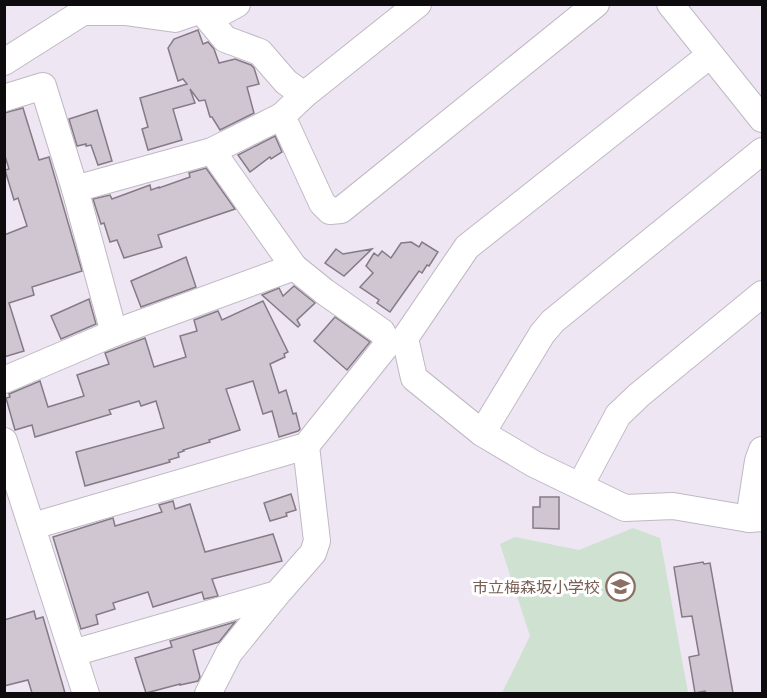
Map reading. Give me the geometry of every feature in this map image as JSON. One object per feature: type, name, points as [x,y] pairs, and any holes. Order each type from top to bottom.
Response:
[{"type":"street","points":[[4,62],[83,12],[224,11],[237,4]]},
{"type":"street","points":[[75,189],[212,151],[282,116],[304,95],[418,4]]},
{"type":"street","points":[[282,116],[322,203],[330,211],[341,210],[596,4]]},
{"type":"street","points":[[669,4],[762,119]]},
{"type":"street","points":[[201,10],[225,39],[260,52],[286,82],[304,95]]},
{"type":"street","points":[[710,55],[467,247],[405,338],[414,378],[482,433],[534,464],[625,508],[673,506],[756,519],[758,461],[762,450]]},
{"type":"street","points":[[4,98],[43,86],[75,189],[114,333]]},
{"type":"street","points":[[33,526],[306,446],[386,346],[382,333],[294,267],[212,151]]},
{"type":"street","points":[[482,433],[542,334],[553,321],[762,151]]},
{"type":"street","points":[[4,380],[114,333],[294,267]]},
{"type":"street","points":[[580,486],[618,415],[639,395],[762,294]]},
{"type":"street","points":[[4,441],[86,693]]},
{"type":"street","points":[[208,693],[229,653],[313,553],[317,541],[306,446]]},
{"type":"street","points":[[73,653],[277,594]]},
{"type":"green space","name":"市立梅森坂小学校","points":[[633,528],[660,538],[688,693],[502,693],[530,636],[500,544],[515,537],[579,550]]},
{"type":"building","points":[[198,30],[203,44],[208,42],[214,49],[219,63],[235,59],[254,68],[259,84],[247,87],[254,113],[220,130],[210,117],[205,100],[199,101],[190,89],[195,103],[173,109],[182,140],[148,150],[142,129],[148,127],[140,98],[187,84],[183,79],[178,81],[168,48],[174,39]]},
{"type":"building","points":[[23,108],[39,160],[49,157],[82,271],[32,287],[34,295],[9,303],[24,351],[4,357],[4,235],[27,226],[18,198],[14,200],[5,170],[9,169],[4,153],[4,113]]},
{"type":"building","points":[[97,110],[112,161],[98,165],[91,145],[77,146],[69,119]]},
{"type":"building","points":[[275,136],[282,152],[271,159],[270,157],[250,172],[238,155]]},
{"type":"building","points":[[206,168],[235,209],[158,235],[162,247],[124,258],[117,240],[110,242],[93,199],[110,195],[112,199],[150,185],[151,190],[159,188],[190,177],[189,173]]},
{"type":"building","points":[[411,242],[419,247],[422,242],[438,252],[422,273],[419,271],[390,312],[377,303],[379,300],[360,287],[373,273],[366,266],[374,253],[378,256],[382,251],[391,258],[401,243]]},
{"type":"building","points":[[336,249],[343,254],[372,249],[344,276],[325,263]]},
{"type":"building","points":[[186,257],[196,287],[141,307],[131,281]]},
{"type":"building","points":[[294,286],[315,303],[297,320],[300,325],[298,327],[262,295],[279,288],[283,296]]},
{"type":"building","points":[[89,299],[96,324],[61,339],[51,316]]},
{"type":"building","points":[[263,301],[288,352],[284,354],[285,357],[270,364],[279,393],[286,390],[293,414],[296,413],[300,429],[298,431],[279,437],[272,411],[263,414],[253,381],[226,389],[240,430],[183,450],[178,453],[179,457],[169,460],[170,462],[85,486],[76,452],[164,428],[156,401],[141,406],[139,401],[109,410],[111,414],[35,437],[32,425],[15,430],[6,398],[10,397],[9,394],[40,381],[48,407],[84,396],[77,375],[109,364],[105,353],[145,338],[154,367],[186,357],[180,336],[197,331],[194,320],[218,311],[222,320]]},
{"type":"building","points":[[335,317],[370,342],[347,370],[314,341]]},
{"type":"building","points":[[291,494],[296,510],[286,513],[287,516],[270,521],[264,503]]},
{"type":"building","points":[[540,497],[559,497],[559,529],[533,528],[533,507],[540,507]]},
{"type":"building","points":[[173,501],[175,509],[190,504],[205,552],[273,534],[282,561],[212,579],[218,596],[204,599],[202,592],[153,607],[148,592],[113,603],[115,609],[96,615],[98,624],[81,629],[53,537],[113,518],[115,526],[162,512],[159,505]]},
{"type":"building","points":[[703,562],[704,564],[710,563],[733,693],[706,693],[705,691],[695,693],[689,657],[699,655],[692,616],[682,617],[674,567]]},
{"type":"building","points":[[34,611],[36,619],[43,617],[65,693],[32,693],[28,680],[4,686],[4,620]]},
{"type":"building","points":[[235,622],[219,642],[193,650],[200,677],[198,681],[146,693],[135,658],[172,647],[170,641]]},
{"type":"place","name":"市立梅森坂小学校","points":[[621,587]]}]
